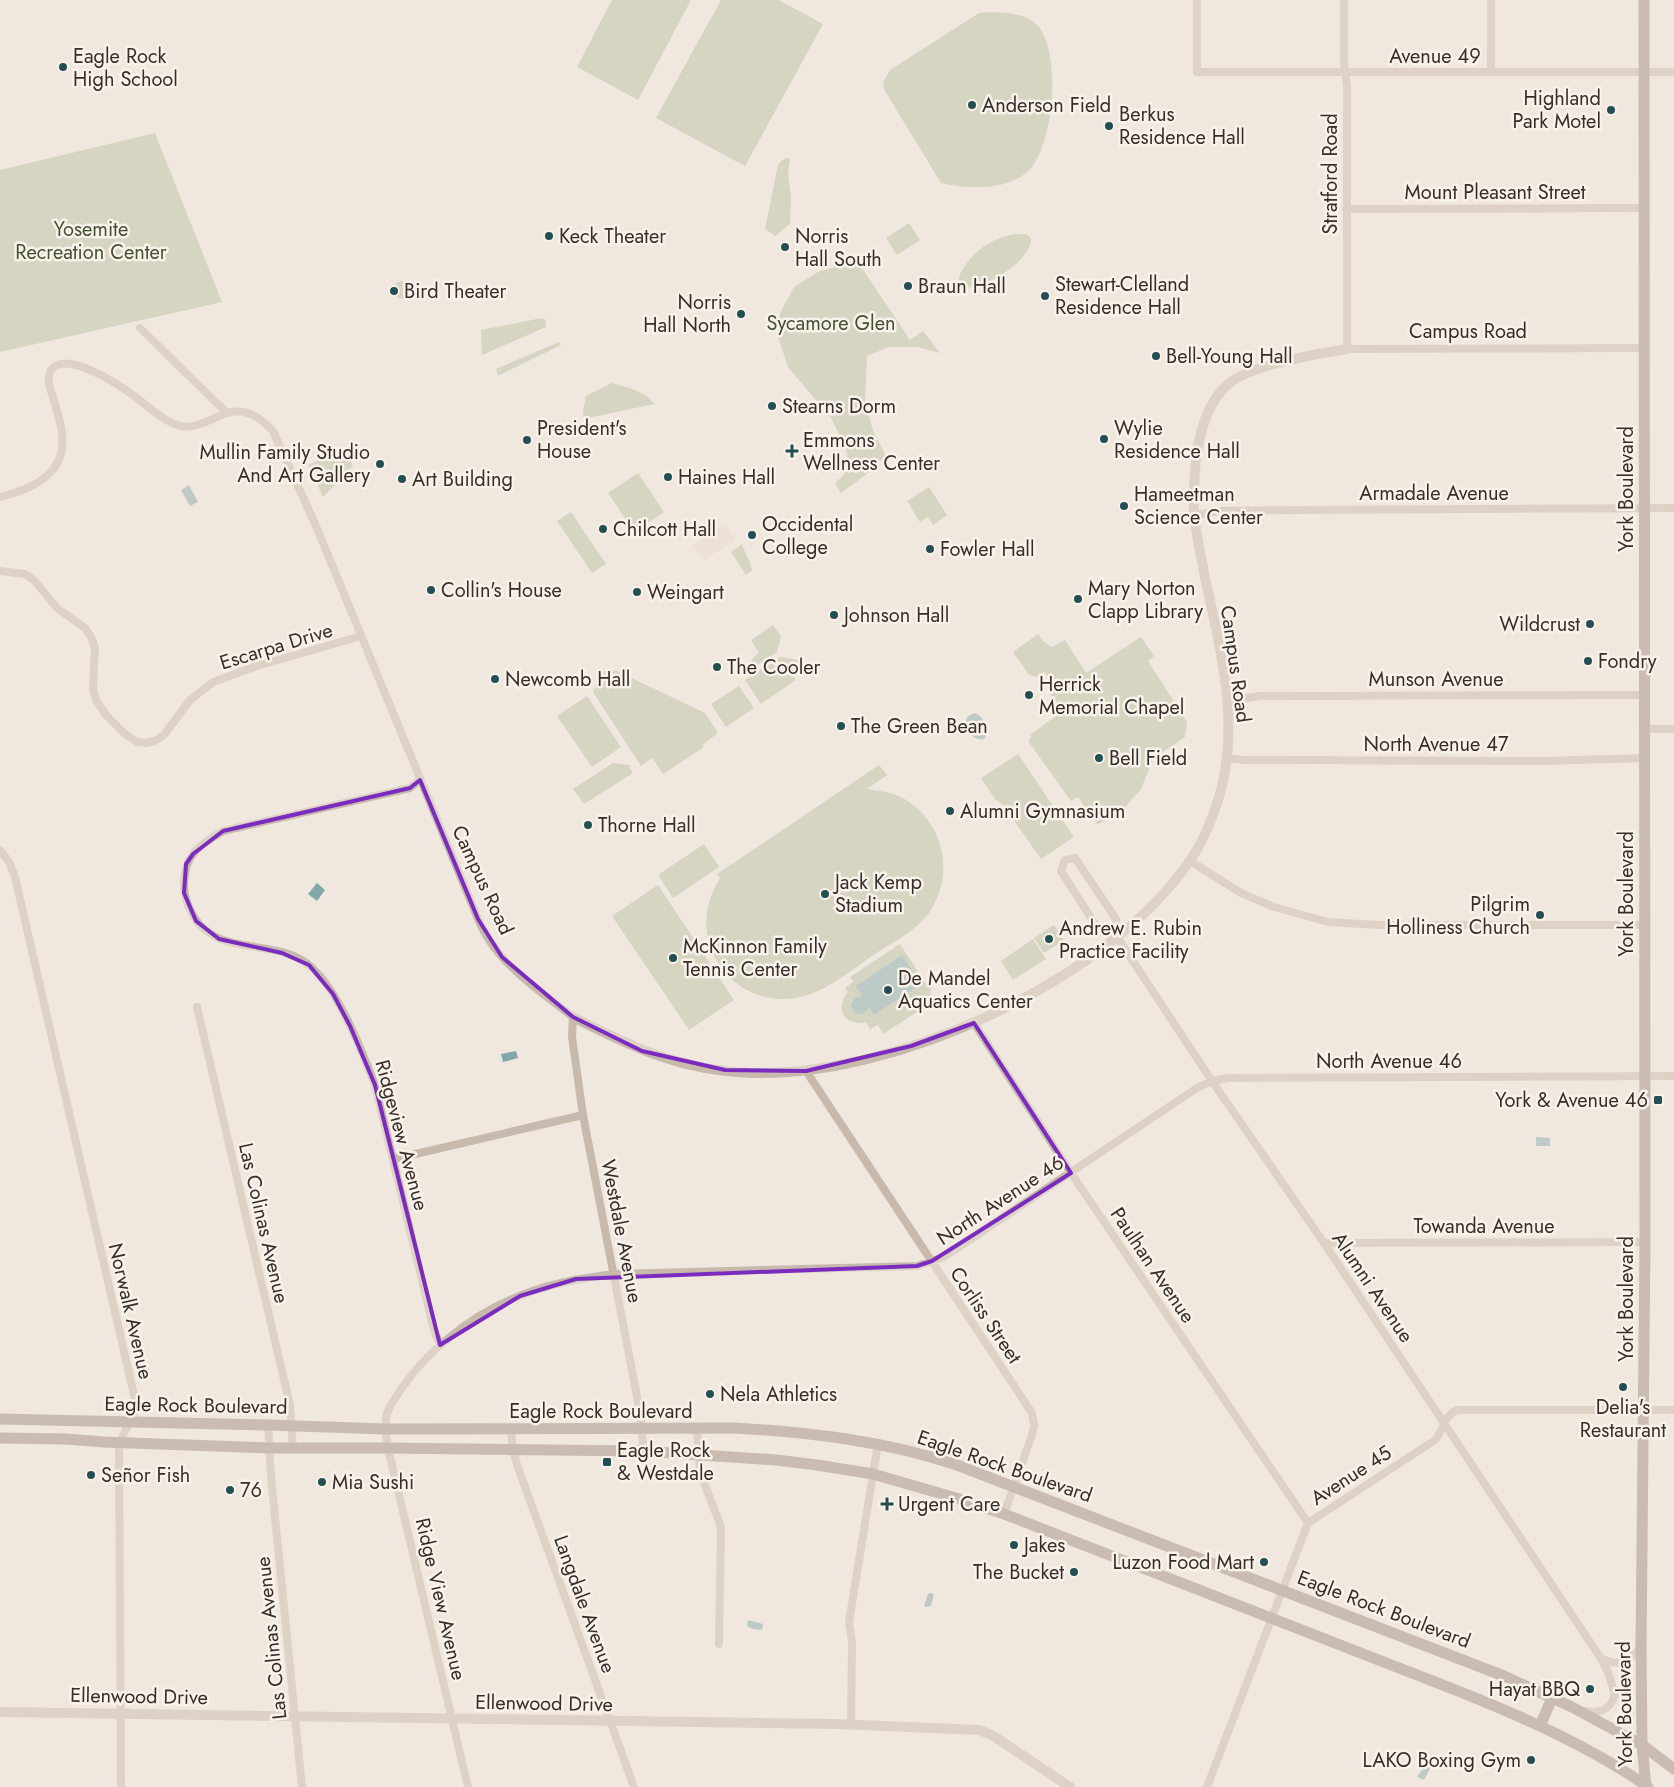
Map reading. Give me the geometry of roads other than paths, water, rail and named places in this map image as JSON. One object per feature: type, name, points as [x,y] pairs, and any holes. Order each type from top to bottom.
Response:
[{"type":"main road","name":"York Boulevard","points":[[1644,0],[1646,758],[1644,925],[1645,1242],[1641,1649],[1642,1745],[1646,1787]]},
{"type":"main road","name":"Eagle Rock Boulevard","points":[[0,1419],[385,1429],[698,1428],[773,1430],[878,1444],[916,1452],[952,1463],[1495,1672],[1572,1707],[1642,1745],[1674,1769]]},
{"type":"main road","name":"Eagle Rock Boulevard","points":[[0,1438],[269,1448],[643,1451],[784,1461],[872,1474],[914,1485],[1004,1514],[1461,1692],[1540,1726],[1608,1762],[1646,1787]]},
{"type":"main road","points":[[1540,1726],[1552,1698]]},
{"type":"street","name":"Avenue 49","points":[[1196,0],[1197,72],[1674,72]]},
{"type":"street","name":"Stratford Road","points":[[1344,0],[1344,58],[1347,87],[1347,349]]},
{"type":"street","points":[[1490,72],[1491,0]]},
{"type":"street","name":"Mount Pleasant Street","points":[[1346,209],[1644,208]]},
{"type":"street","points":[[0,497],[24,490],[37,483],[50,475],[58,462],[63,444],[61,426],[49,385],[48,374],[53,367],[62,363],[72,363],[101,375],[132,393],[171,423],[192,426],[204,423],[226,412],[140,328]]},
{"type":"street","name":"Campus Road","points":[[226,412],[245,412],[256,416],[264,421],[273,431],[316,526],[478,919],[488,939],[516,971],[573,1017],[642,1051],[696,1067],[752,1073],[806,1071],[872,1057],[910,1046],[974,1023],[1040,989],[1117,937],[1160,897],[1190,861],[1205,834],[1213,814],[1221,790],[1227,758],[1229,726],[1227,701],[1194,515],[1193,494],[1197,453],[1206,417],[1216,397],[1228,384],[1240,376],[1279,363],[1347,349],[1644,348]]},
{"type":"street","name":"Armadale Avenue","points":[[1194,515],[1222,511],[1674,508]]},
{"type":"street","name":"Escarpa Drive","points":[[0,571],[25,574],[34,580],[56,608],[85,628],[95,647],[93,688],[96,700],[106,715],[124,734],[137,742],[155,741],[164,735],[190,700],[213,682],[254,667],[361,636]]},
{"type":"street","name":"Munson Avenue","points":[[1227,701],[1261,696],[1645,695]]},
{"type":"street","points":[[1645,729],[1674,729]]},
{"type":"street","name":"North Avenue 47","points":[[1227,758],[1254,760],[1504,761],[1646,758]]},
{"type":"street","name":"Ridgeview Avenue","points":[[420,780],[410,788],[223,831],[203,843],[186,864],[184,893],[188,908],[196,921],[207,931],[219,939],[231,943],[294,957],[309,965],[322,978],[333,994],[375,1085],[434,1330],[440,1345]]},
{"type":"street","name":"Norwalk Avenue","points":[[0,850],[9,862],[15,877],[137,1408],[119,1443],[121,1787]]},
{"type":"street","name":"Alumni Avenue","points":[[1117,937],[1102,931],[1095,924],[1061,871],[1065,860],[1075,858],[1116,919],[1117,937],[1600,1657],[1614,1687],[1615,1695],[1613,1702],[1602,1712],[1588,1712],[1572,1707]]},
{"type":"street","points":[[1190,861],[1241,893],[1274,907],[1328,922],[1377,926],[1644,925]]},
{"type":"street","name":"Las Colinas Avenue","points":[[197,1007],[290,1405],[293,1448]]},
{"type":"street","name":"Westdale Avenue","points":[[573,1017],[572,1037],[584,1115],[642,1428],[643,1451]]},
{"type":"street","name":"Paulhan Avenue","points":[[974,1023],[1071,1173],[1308,1523]]},
{"type":"street","name":"Corliss Street","points":[[806,1071],[1032,1413],[1034,1426],[1032,1435],[1004,1514]]},
{"type":"street","name":"North Avenue 46","points":[[385,1429],[386,1416],[418,1366],[440,1345],[462,1328],[520,1296],[547,1286],[576,1279],[614,1274],[917,1266],[932,1262],[944,1257],[1197,1088],[1212,1081],[1239,1078],[1674,1076]]},
{"type":"street","points":[[394,1159],[584,1115]]},
{"type":"street","name":"Towanda Avenue","points":[[1324,1244],[1645,1242]]},
{"type":"street","name":"Avenue 45","points":[[1207,1787],[1308,1523],[1435,1440],[1451,1413],[1457,1410],[1674,1410]]},
{"type":"street","name":"Las Colinas Avenue","points":[[268,1425],[302,1787]]},
{"type":"street","points":[[698,1428],[700,1472],[721,1527],[719,1644]]},
{"type":"street","points":[[385,1429],[388,1448]]},
{"type":"street","name":"Langdale Avenue","points":[[511,1430],[513,1450],[634,1787]]},
{"type":"street","points":[[851,1725],[852,1643],[849,1622],[878,1444]]},
{"type":"street","name":"Ridge View Avenue","points":[[388,1448],[468,1787]]},
{"type":"street","points":[[1600,1657],[1609,1662],[1623,1662],[1641,1649]]},
{"type":"street","name":"Ellenwood Drive","points":[[0,1712],[851,1725],[979,1730],[992,1735],[1070,1787]]},
{"type":"water","points":[[189,485],[198,502],[190,506],[181,490]]},
{"type":"water","points":[[974,713],[982,718],[987,726],[988,733],[984,739],[975,738],[968,729],[967,717]]},
{"type":"water","points":[[317,883],[325,890],[317,901],[308,894]]},
{"type":"water","points":[[902,955],[921,984],[874,1015],[869,1007],[864,1013],[856,1013],[851,1004],[855,998],[862,996],[856,986]]},
{"type":"water","points":[[516,1051],[518,1058],[503,1062],[501,1054]]},
{"type":"water","points":[[1536,1137],[1550,1138],[1550,1146],[1536,1146]]},
{"type":"water","points":[[930,1593],[934,1594],[931,1606],[926,1607],[924,1606]]},
{"type":"water","points":[[748,1620],[763,1624],[762,1630],[752,1629],[747,1626]]},
{"type":"water","points":[[1426,1764],[1431,1767],[1424,1780],[1417,1777]]},
{"type":"place","name":"Eagle Rock High School","points":[[63,67]]},
{"type":"place","name":"Anderson Field","points":[[972,105]]},
{"type":"place","name":"Highland Park Motel","points":[[1611,110]]},
{"type":"place","name":"Berkus Residence Hall","points":[[1109,126]]},
{"type":"place","name":"Keck Theater","points":[[549,236]]},
{"type":"place","name":"Norris Hall South","points":[[785,247]]},
{"type":"place","name":"Braun Hall","points":[[908,286]]},
{"type":"place","name":"Bird Theater","points":[[394,291]]},
{"type":"place","name":"Stewart-Clelland Residence Hall","points":[[1045,296]]},
{"type":"place","name":"Norris Hall North","points":[[741,314]]},
{"type":"place","name":"Bell-Young Hall","points":[[1156,356]]},
{"type":"place","name":"Stearns Dorm","points":[[772,406]]},
{"type":"place","name":"Wylie Residence Hall","points":[[1104,439]]},
{"type":"place","name":"President's House","points":[[527,440]]},
{"type":"place","name":"Emmons Wellness Center","points":[[792,451]]},
{"type":"place","name":"Mullin Family Studio And Art Gallery","points":[[380,464]]},
{"type":"place","name":"Haines Hall","points":[[668,477]]},
{"type":"place","name":"Art Building","points":[[402,479]]},
{"type":"place","name":"Hameetman Science Center","points":[[1124,506]]},
{"type":"place","name":"Chilcott Hall","points":[[603,529]]},
{"type":"place","name":"Occidental College","points":[[752,535]]},
{"type":"place","name":"Fowler Hall","points":[[930,549]]},
{"type":"place","name":"Collin's House","points":[[431,590]]},
{"type":"place","name":"Weingart","points":[[637,592]]},
{"type":"place","name":"Mary Norton Clapp Library","points":[[1078,599]]},
{"type":"place","name":"Johnson Hall","points":[[834,615]]},
{"type":"place","name":"Wildcrust","points":[[1590,624]]},
{"type":"place","name":"Fondry","points":[[1588,661]]},
{"type":"place","name":"The Cooler","points":[[717,667]]},
{"type":"place","name":"Newcomb Hall","points":[[495,679]]},
{"type":"place","name":"Herrick Memorial Chapel","points":[[1029,695]]},
{"type":"place","name":"The Green Bean","points":[[841,726]]},
{"type":"place","name":"Bell Field","points":[[1099,758]]},
{"type":"place","name":"Alumni Gymnasium","points":[[950,811]]},
{"type":"place","name":"Thorne Hall","points":[[588,825]]},
{"type":"place","name":"Jack Kemp Stadium","points":[[825,894]]},
{"type":"place","name":"Pilgrim Holliness Church","points":[[1540,915]]},
{"type":"place","name":"Andrew E. Rubin Practice Facility","points":[[1049,939]]},
{"type":"place","name":"McKinnon Family Tennis Center","points":[[673,958]]},
{"type":"place","name":"De Mandel Aquatics Center","points":[[888,990]]},
{"type":"place","name":"York & Avenue 46","points":[[1658,1100]]},
{"type":"place","name":"Delia's Restaurant","points":[[1623,1387]]},
{"type":"place","name":"Nela Athletics","points":[[710,1394]]},
{"type":"place","name":"Eagle Rock & Westdale","points":[[607,1462]]},
{"type":"place","name":"Señor Fish","points":[[91,1475]]},
{"type":"place","name":"Mia Sushi","points":[[322,1482]]},
{"type":"place","name":"76","points":[[230,1490]]},
{"type":"place","name":"Urgent Care","points":[[887,1504]]},
{"type":"place","name":"Jakes","points":[[1014,1545]]},
{"type":"place","name":"Luzon Food Mart","points":[[1264,1562]]},
{"type":"place","name":"The Bucket","points":[[1074,1572]]},
{"type":"place","name":"Hayat BBQ","points":[[1590,1689]]},
{"type":"place","name":"LAKO Boxing Gym","points":[[1531,1760]]},
{"type":"park label","name":"Yosemite Recreation Center","points":[[91,240]]},
{"type":"park label","name":"Sycamore Glen","points":[[831,323]]}]
